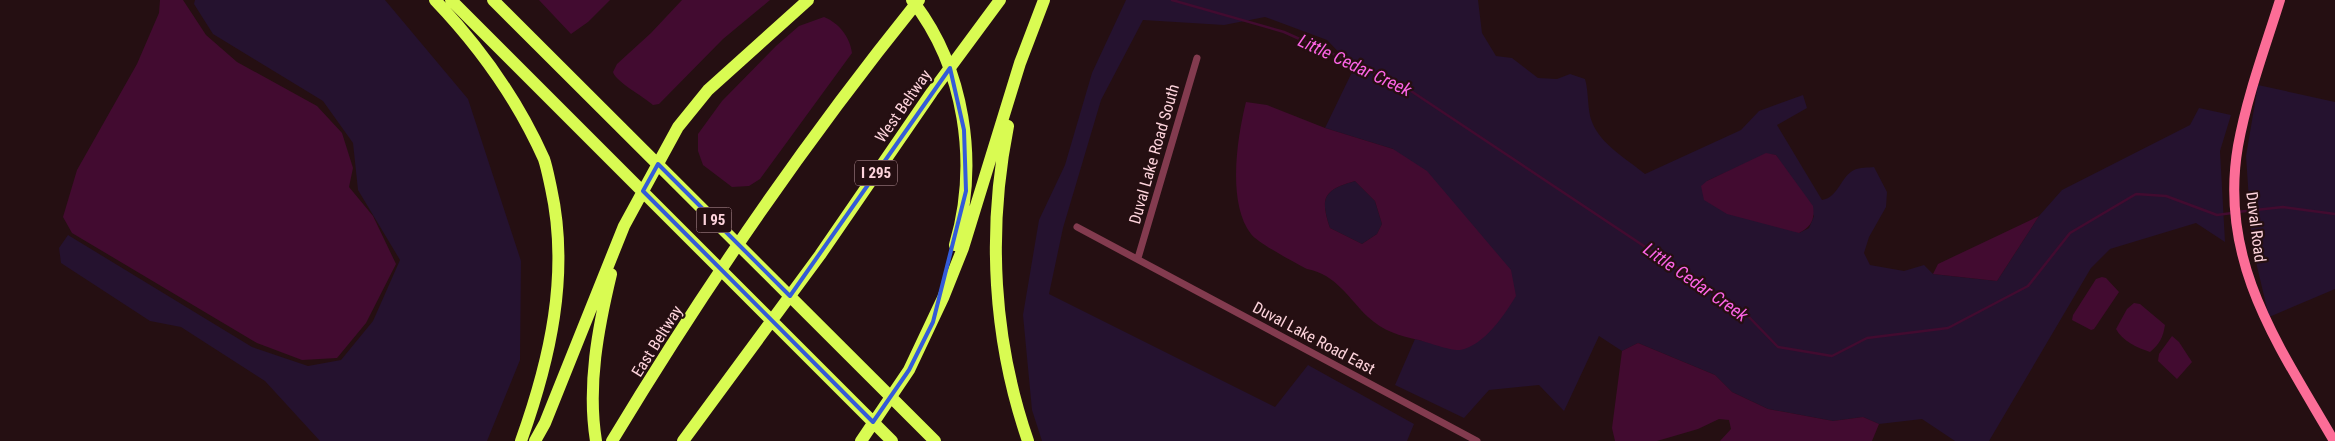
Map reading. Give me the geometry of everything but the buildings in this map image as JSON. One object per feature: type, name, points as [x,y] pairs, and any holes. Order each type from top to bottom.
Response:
[{"type":"highway","points":[[435,0],[465,32],[511,97],[544,160],[557,215],[558,265],[552,336],[536,401],[521,441]]},
{"type":"highway","name":"I 95","points":[[451,0],[892,441]]},
{"type":"highway","name":"I 95","points":[[493,0],[935,441]]},
{"type":"highway","points":[[535,441],[545,423],[624,226],[678,127],[708,90],[808,0]]},
{"type":"highway","points":[[912,0],[923,14],[949,65],[956,88],[967,149],[966,192],[958,235],[933,322]]},
{"type":"highway","name":"East Beltway","points":[[613,439],[755,218],[865,67],[918,0]]},
{"type":"highway","name":"West Beltway","points":[[683,441],[784,305],[932,92],[1000,0]]},
{"type":"highway","points":[[861,441],[909,370],[933,322],[963,248],[1020,63],[1044,0]]},
{"type":"highway","points":[[1020,63],[1000,164],[996,203],[995,278],[1004,348],[1014,400],[1028,441]]},
{"type":"highway","points":[[596,441],[592,400],[603,307],[624,226]]},
{"type":"main road","name":"Duval Road","points":[[2280,0],[2250,96],[2241,134],[2235,178],[2237,222],[2241,253],[2249,282],[2263,316],[2334,441]]},
{"type":"street","name":"Duval Lake Road South","points":[[1138,258],[1197,58]]},
{"type":"street","name":"Duval Lake Road East","points":[[1077,227],[1477,441]]},
{"type":"highlighted area","points":[[950,68],[964,130],[966,191],[933,322],[909,370],[873,422],[643,191],[658,164],[790,296]]},
{"type":"shaded area","points":[[160,0],[183,0],[206,35],[237,62],[317,106],[342,133],[353,168],[349,187],[373,216],[396,264],[366,323],[337,358],[302,360],[257,343],[72,233],[63,217],[77,170],[137,64],[159,13]]},
{"type":"shaded area","points":[[195,0],[385,0],[468,99],[521,261],[520,360],[487,441],[320,441],[265,381],[181,327],[150,321],[61,263],[59,248],[68,235],[252,347],[308,366],[341,360],[373,321],[400,260],[358,190],[353,143],[323,101],[213,34],[194,4]]},
{"type":"shaded area","points":[[539,0],[610,0],[588,22],[571,34]]},
{"type":"shaded area","points":[[682,0],[770,0],[723,39],[659,104],[653,105],[619,80],[613,72],[617,64],[651,33]]},
{"type":"shaded area","points":[[1126,0],[1478,0],[1482,33],[1496,56],[1512,58],[1538,78],[1557,79],[1570,74],[1585,79],[1590,117],[1596,130],[1608,145],[1645,174],[1741,130],[1759,111],[1803,95],[1807,108],[1777,125],[1822,200],[1828,198],[1836,191],[1849,173],[1861,168],[1874,167],[1887,192],[1886,207],[1869,237],[1864,253],[1870,265],[1904,271],[1924,265],[1933,274],[1997,281],[2039,216],[2062,190],[2190,125],[2199,108],[2231,115],[2220,151],[2225,242],[2196,223],[2110,249],[2091,268],[1989,441],[1955,441],[1922,419],[1879,424],[1863,417],[1833,421],[1768,409],[1732,392],[1715,375],[1638,343],[1622,351],[1599,336],[1564,411],[1539,385],[1489,390],[1464,418],[1395,385],[1415,339],[1460,350],[1393,149],[1325,128],[1354,68],[1327,40],[1265,17],[1224,25],[1143,20],[1101,100],[1063,228],[1049,294],[1275,407],[1308,365],[1414,424],[1407,441],[1042,441],[1032,410],[1023,315],[1039,220],[1065,165],[1092,73]],"holes":[[[1766,154],[1776,155],[1814,216],[1809,228],[1799,233],[1707,181]]]},
{"type":"shaded area","points":[[824,17],[843,31],[849,41],[852,53],[760,179],[749,186],[732,187],[703,165],[698,151],[698,134],[722,101],[776,46],[799,26]]},
{"type":"shaded area","points":[[2258,85],[2335,102],[2335,289],[2269,317],[2252,245],[2246,156]]},
{"type":"shaded area","points":[[1246,102],[1267,105],[1325,128],[1393,149],[1427,171],[1511,270],[1516,296],[1493,328],[1477,342],[1460,350],[1398,335],[1374,322],[1341,288],[1326,276],[1307,269],[1255,238],[1244,221],[1236,188],[1237,151]],"holes":[[[1355,181],[1375,201],[1382,224],[1377,234],[1362,244],[1330,228],[1325,202],[1330,192],[1336,188]]]},
{"type":"shaded area","points":[[1766,153],[1776,155],[1813,206],[1811,222],[1807,228],[1799,233],[1727,214],[1704,200],[1701,186],[1707,181]]},
{"type":"shaded area","points":[[1355,181],[1375,201],[1382,224],[1377,234],[1362,244],[1330,228],[1325,209],[1325,202],[1330,192],[1344,184]]},
{"type":"shaded area","points":[[2039,216],[1997,281],[1933,274],[1938,264]]},
{"type":"shaded area","points":[[2106,278],[2119,292],[2094,329],[2091,330],[2072,320],[2073,315],[2096,279]]},
{"type":"shaded area","points":[[2134,303],[2140,304],[2165,325],[2160,340],[2150,352],[2126,340],[2116,329],[2127,309]]},
{"type":"shaded area","points":[[2172,336],[2179,342],[2192,362],[2177,379],[2158,361],[2159,354]]},
{"type":"shaded area","points":[[1638,343],[1715,375],[1732,392],[1768,409],[1833,421],[1863,417],[1879,424],[1872,441],[1720,441],[1731,429],[1729,420],[1719,419],[1698,429],[1657,441],[1615,441],[1612,428],[1622,351]]},
{"type":"waterway","name":"Little Cedar Creek","points":[[1172,0],[1284,32],[1402,85],[1746,314],[1778,347],[1832,356],[1867,338],[1948,328],[2028,286],[2070,233],[2136,194],[2166,196],[2217,215],[2232,213]]},
{"type":"waterway","name":"Little Cedar Creek","points":[[2237,212],[2283,207],[2335,214]]}]
